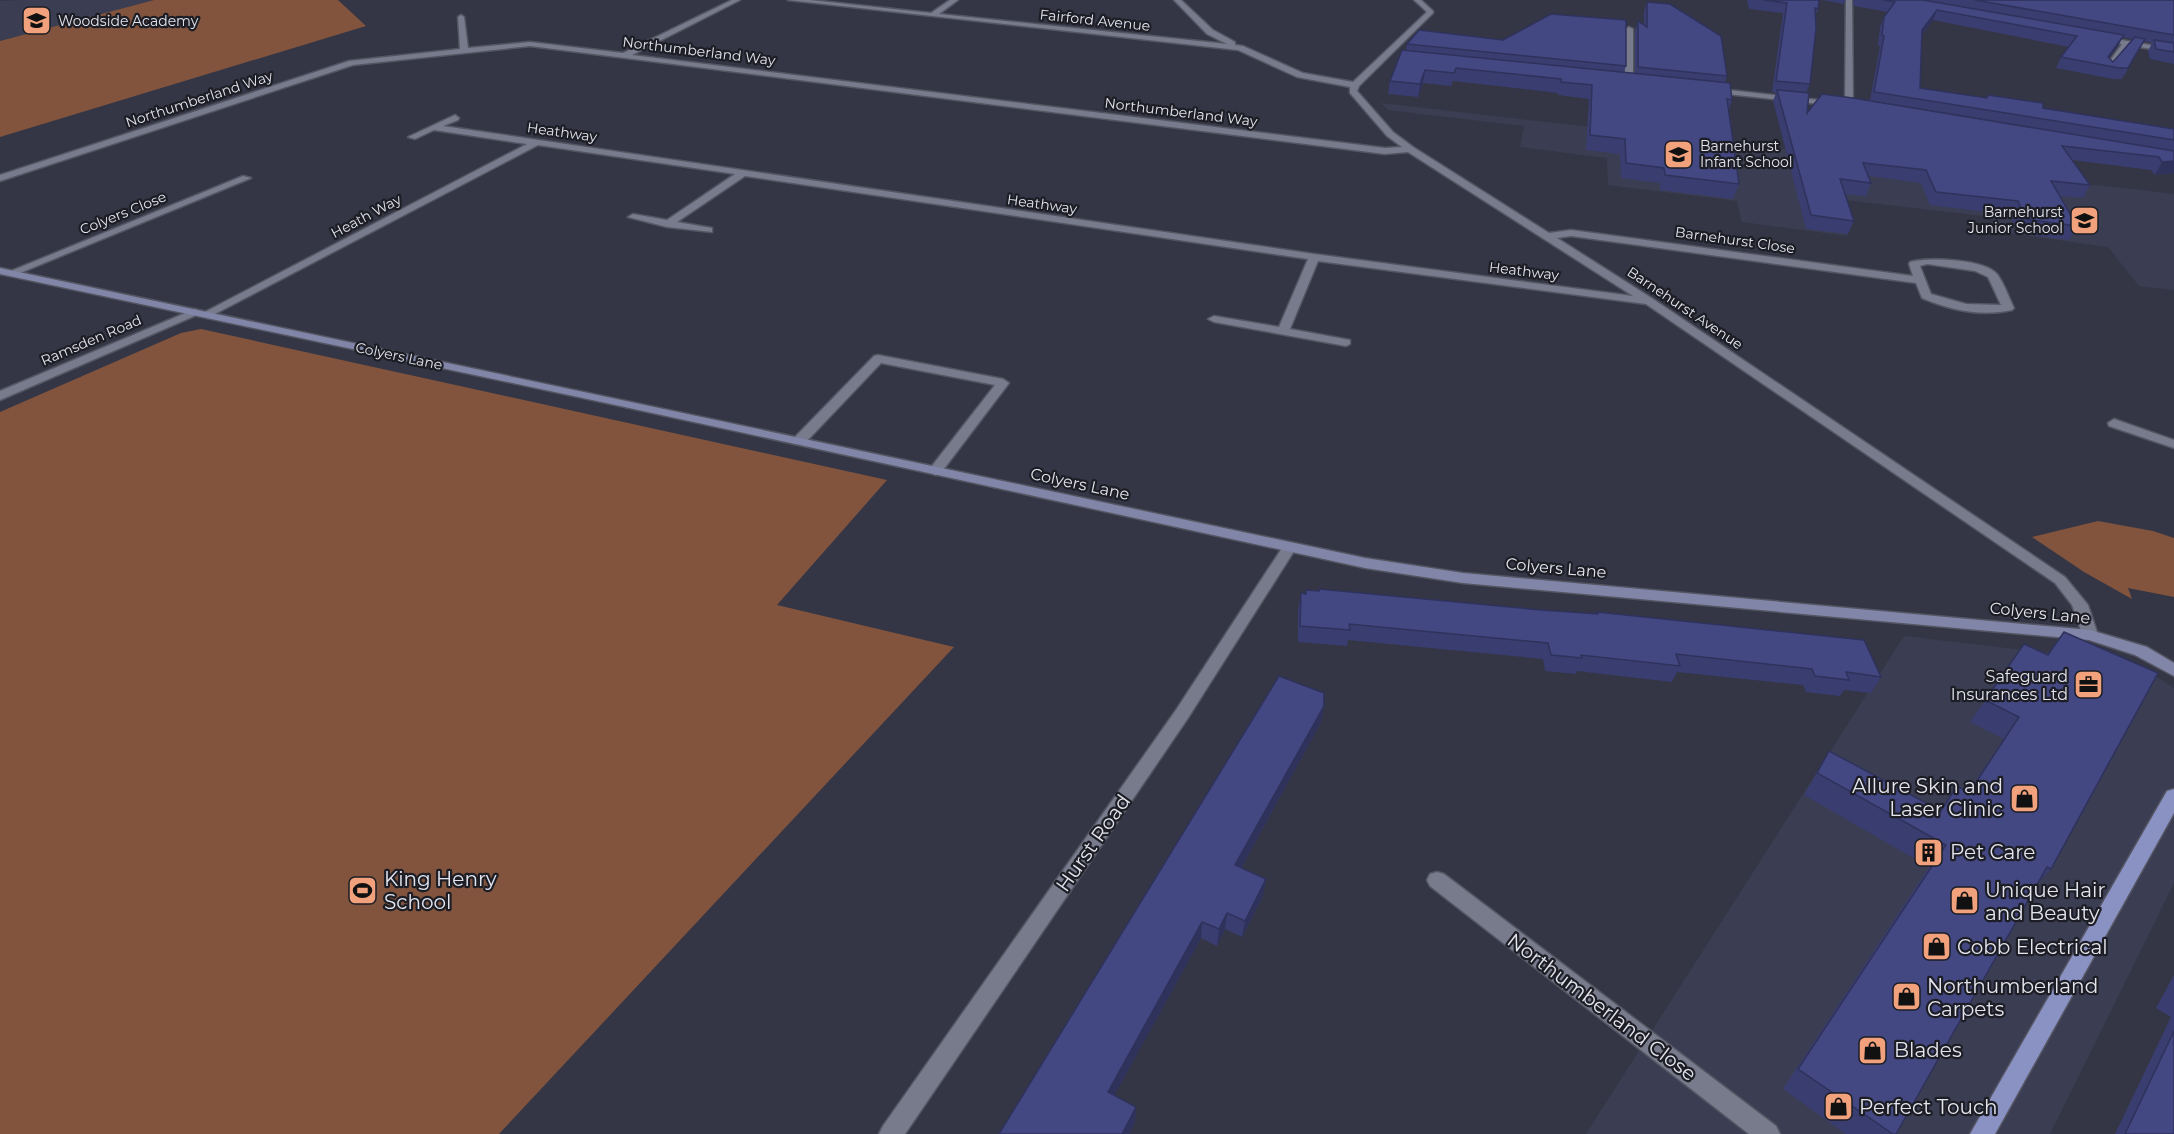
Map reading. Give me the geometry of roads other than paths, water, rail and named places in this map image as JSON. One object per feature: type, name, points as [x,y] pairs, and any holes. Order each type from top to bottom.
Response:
[{"type":"main road","points":[[1982,1134],[2174,796]]},
{"type":"street","points":[[625,55],[737,0]]},
{"type":"street","name":"Fairford Avenue","points":[[791,0],[1240,48],[1300,75],[1355,85]]},
{"type":"street","points":[[932,15],[955,0]]},
{"type":"street","points":[[1178,0],[1210,32],[1240,48]]},
{"type":"street","points":[[1355,85],[1392,57],[1431,12],[1417,0]]},
{"type":"street","points":[[1849,0],[1849,105]]},
{"type":"street","points":[[461,17],[464,50]]},
{"type":"street","points":[[1629,29],[1629,81]]},
{"type":"street","points":[[2091,36],[2174,51]]},
{"type":"street","points":[[2108,69],[2127,42]]},
{"type":"street","name":"Northumberland Way","points":[[0,178],[352,63],[530,44],[1385,151],[1410,149]]},
{"type":"street","points":[[1617,80],[1640,83]]},
{"type":"street","name":"Barnehurst Avenue","points":[[1355,85],[1353,91],[1362,105],[1390,134],[1410,149],[1648,301],[2060,579],[2075,595],[2088,618],[2090,635]]},
{"type":"street","points":[[1698,89],[1861,107]]},
{"type":"street","points":[[412,137],[455,118]]},
{"type":"street","name":"Heathway","points":[[433,127],[1314,257],[1648,301]]},
{"type":"street","name":"Heath Way","points":[[201,313],[537,142]]},
{"type":"street","points":[[667,224],[743,173]]},
{"type":"street","name":"Colyers Close","points":[[5,272],[246,178]]},
{"type":"street","points":[[633,217],[708,230]]},
{"type":"street","name":"Barnehurst Close","points":[[1547,236],[1571,233],[1919,280]]},
{"type":"street","points":[[1283,332],[1314,257]]},
{"type":"street","points":[[1927,261],[1978,268],[1992,274],[2008,308],[1994,310],[1940,303],[1926,296],[1919,280],[1914,264],[1927,261]]},
{"type":"street","name":"Colyers Lane","points":[[5,272],[799,441],[1289,549],[1365,563],[1463,578],[2045,629],[2090,635],[2141,651],[2174,670]]},
{"type":"street","name":"Ramsden Road","points":[[0,396],[201,313]]},
{"type":"street","points":[[1214,319],[1346,342]]},
{"type":"street","points":[[799,441],[878,359],[1003,383],[935,471]]},
{"type":"street","points":[[2114,423],[2174,444]]},
{"type":"street","name":"Hurst Road","points":[[891,1134],[1182,714],[1289,549]]},
{"type":"street","name":"Northumberland Close","points":[[1437,880],[1768,1134]]},
{"type":"place","name":"Woodside Academy","points":[[37,21]]},
{"type":"place","name":"Barnehurst Infant School","points":[[1679,154]]},
{"type":"place","name":"Barnehurst Junior School","points":[[2084,220]]},
{"type":"place","name":"Safeguard Insurances Ltd","points":[[2089,685]]},
{"type":"place","name":"Allure Skin and Laser Clinic","points":[[2024,798]]},
{"type":"place","name":"Pet Care","points":[[1929,852]]},
{"type":"place","name":"King Henry School","points":[[363,890]]},
{"type":"place","name":"Unique Hair and Beauty","points":[[1964,901]]},
{"type":"place","name":"Cobb Electrical","points":[[1936,947]]},
{"type":"place","name":"Northumberland Carpets","points":[[1906,997]]},
{"type":"place","name":"Blades","points":[[1873,1050]]},
{"type":"place","name":"Perfect Touch","points":[[1838,1107]]}]
